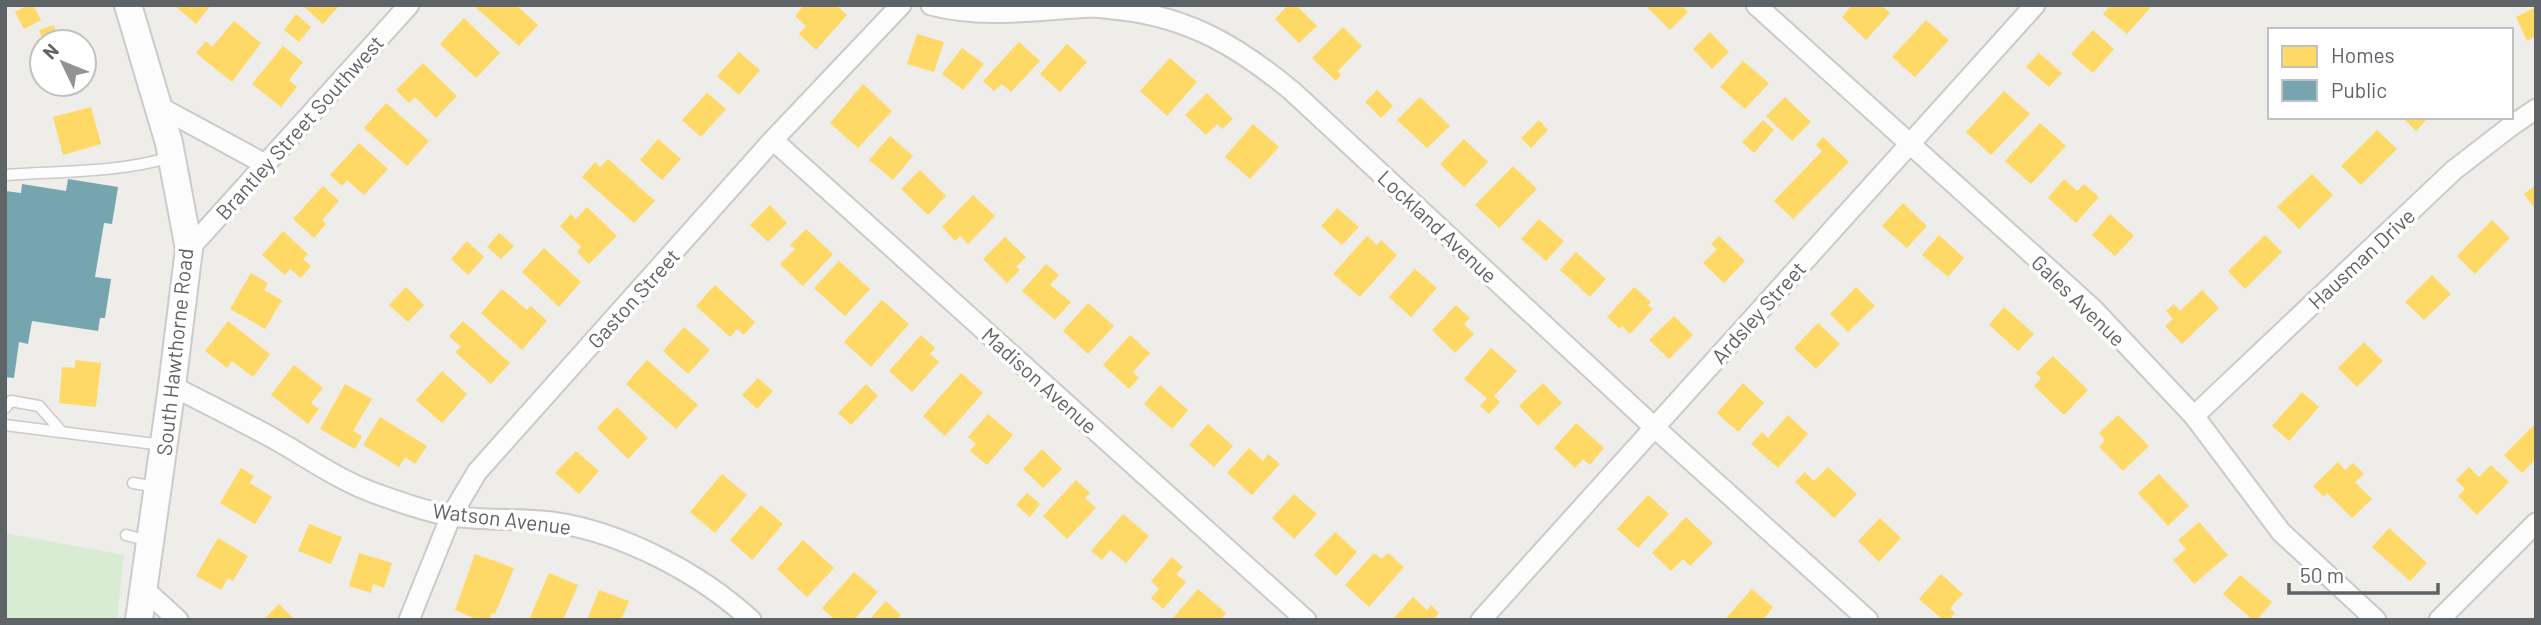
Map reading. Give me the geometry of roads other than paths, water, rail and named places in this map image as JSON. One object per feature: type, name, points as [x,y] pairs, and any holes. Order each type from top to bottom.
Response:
[{"type":"main road","name":"South Hawthorne Road","points":[[128,5],[171,157],[189,249],[164,445],[146,485],[138,538],[143,588],[139,620]]},
{"type":"street","name":"Brantley Street Southwest","points":[[189,249],[408,5]]},
{"type":"street","name":"Gaston Street","points":[[409,620],[451,516],[477,472],[774,140],[901,5]]},
{"type":"street","name":"Lockland Avenue","points":[[931,5],[979,13],[1093,7],[1145,13],[1180,22],[1215,37],[1255,60],[1868,620]]},
{"type":"street","name":"Gales Avenue","points":[[1756,5],[2092,308],[2194,416],[2281,532],[2376,620]]},
{"type":"street","name":"Ardsley Street","points":[[1482,620],[2035,5]]},
{"type":"street","points":[[158,106],[265,164]]},
{"type":"street","name":"Hausman Drive","points":[[2194,416],[2454,170],[2536,109]]},
{"type":"street","name":"Madison Avenue","points":[[774,140],[1306,620]]},
{"type":"street","name":"Watson Avenue","points":[[172,386],[377,495],[451,516],[551,522],[578,527],[620,541],[662,559],[702,582],[732,602],[751,620]]},
{"type":"street","points":[[2439,620],[2536,523]]},
{"type":"street","points":[[143,588],[178,620]]},
{"type":"lane","points":[[5,174],[101,168],[171,157]]},
{"type":"lane","points":[[5,408],[11,401],[39,406],[62,432]]},
{"type":"lane","points":[[5,425],[164,445]]}]
